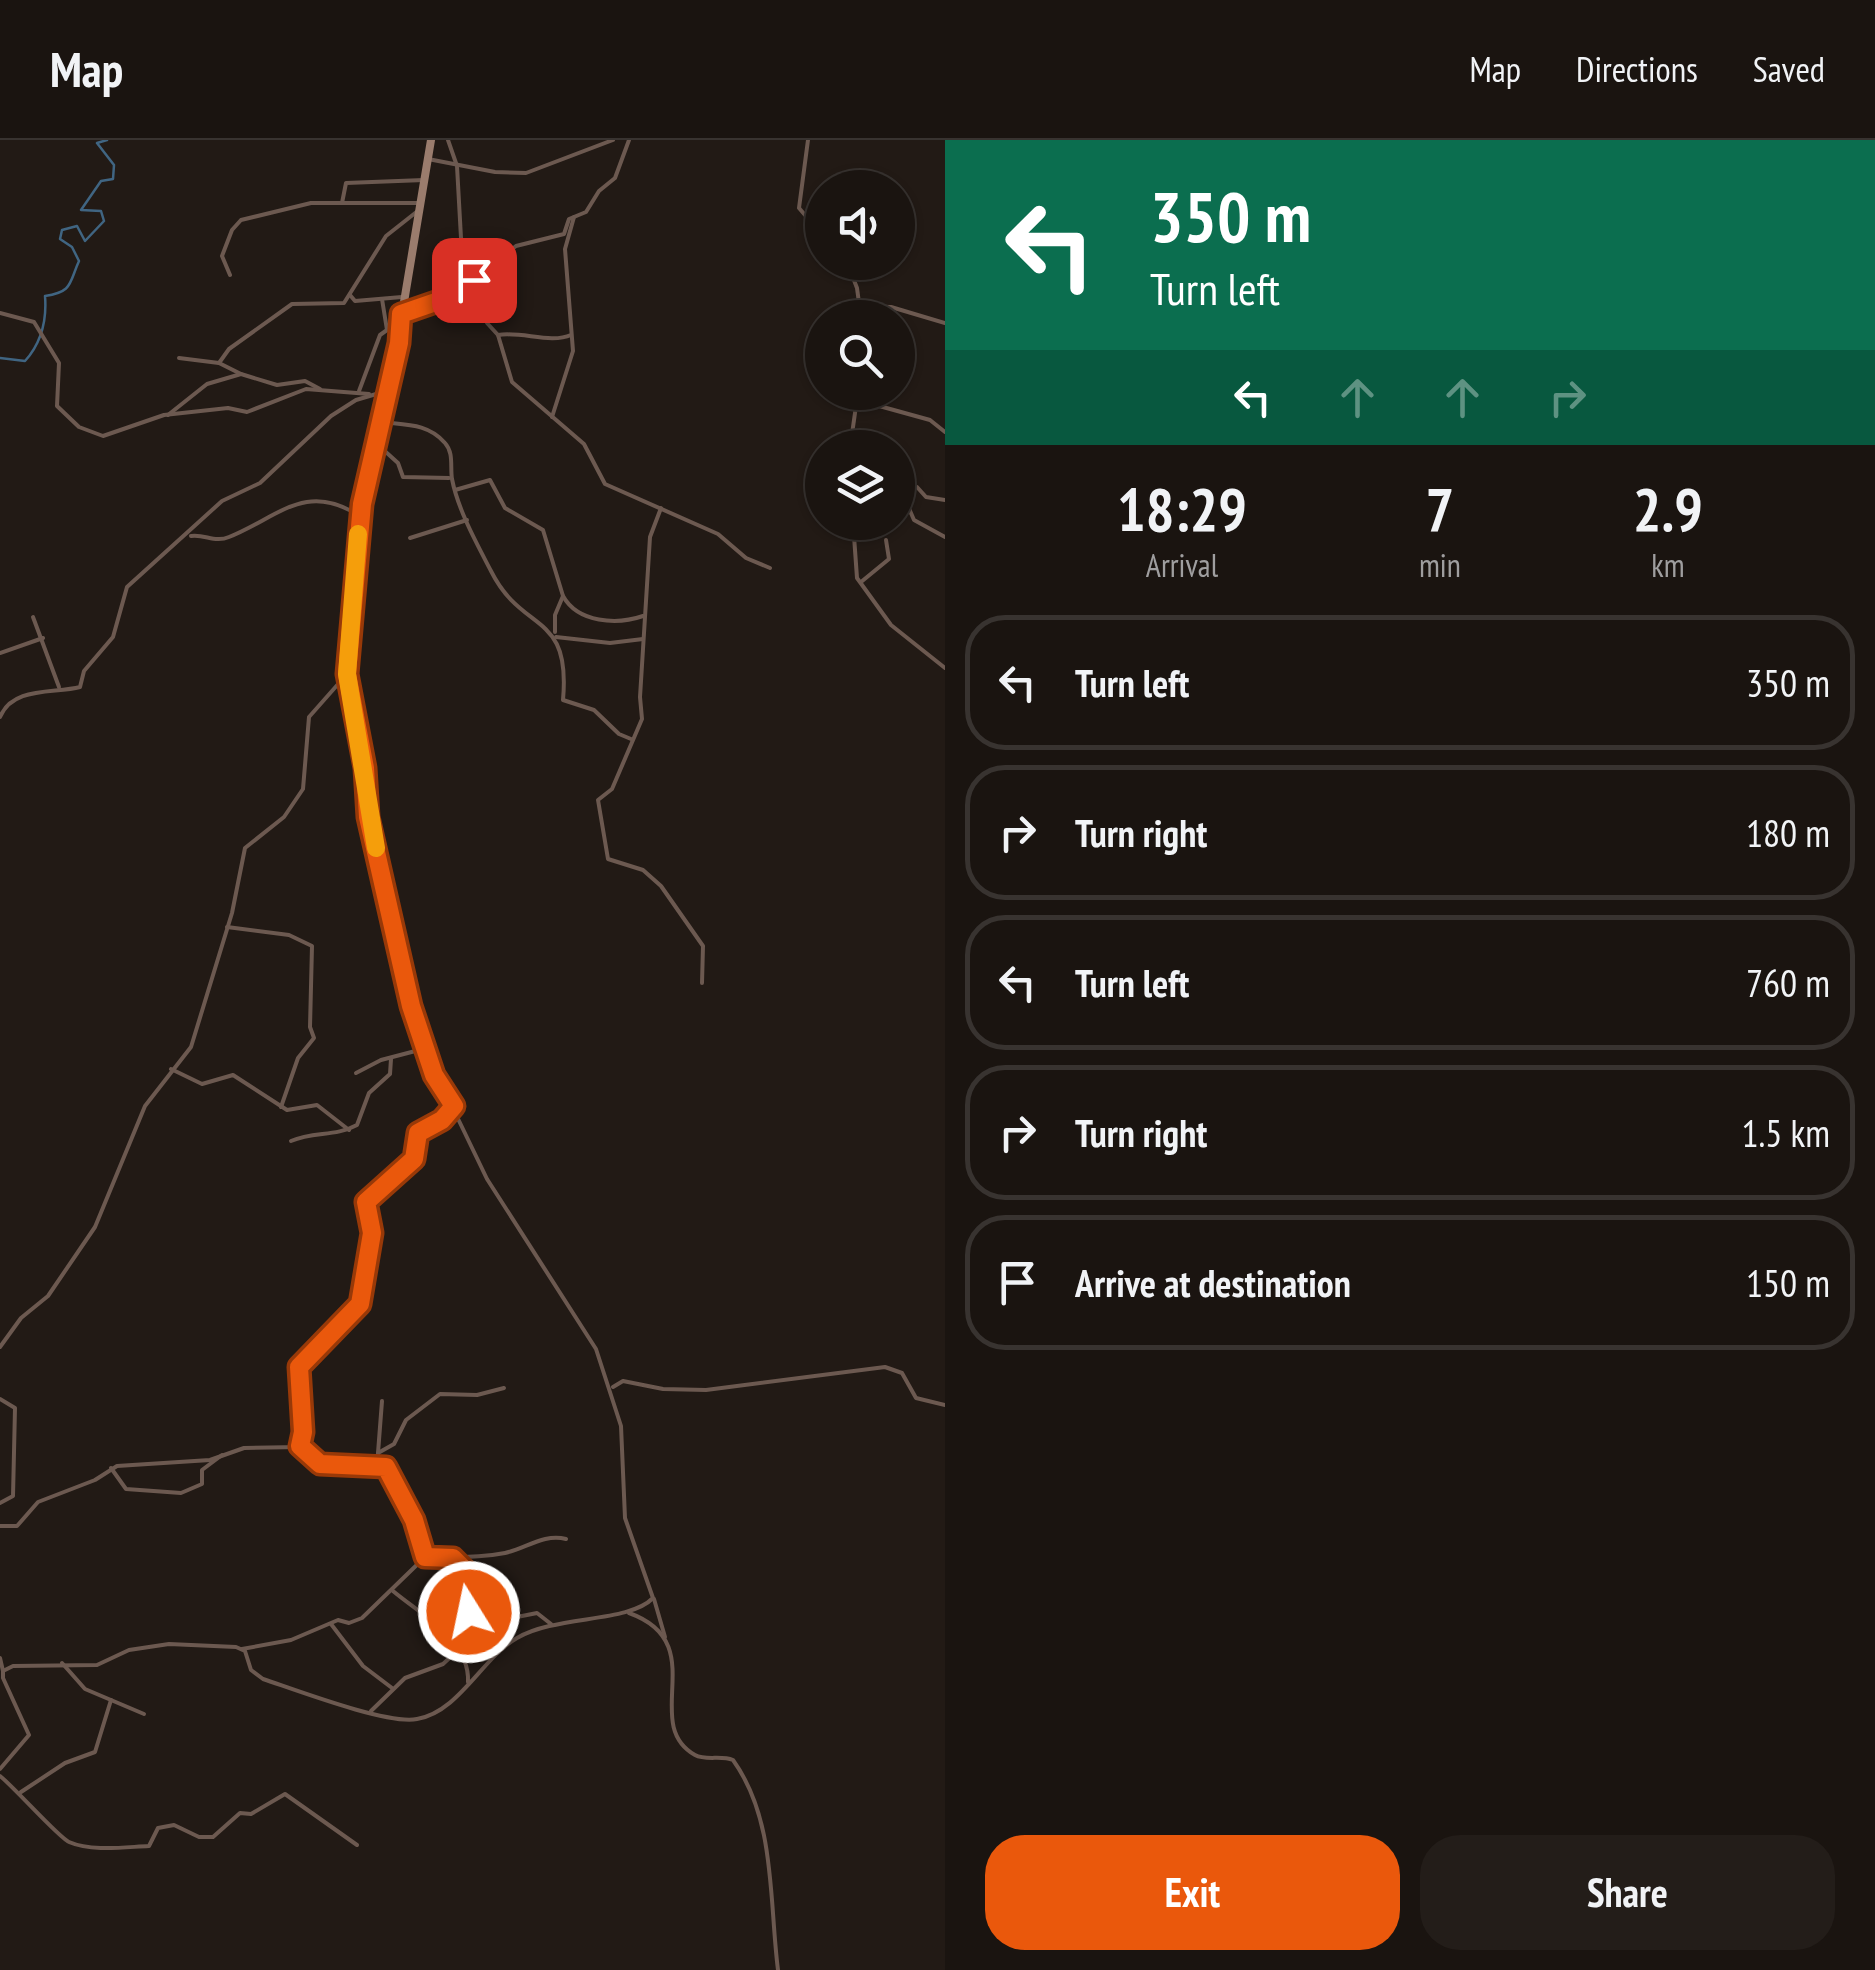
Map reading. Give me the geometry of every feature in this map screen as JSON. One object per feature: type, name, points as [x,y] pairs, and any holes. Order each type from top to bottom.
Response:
[{"type":"street","points":[[431,140],[392,374],[360,516],[347,674],[365,768],[368,817],[424,1049],[454,1106],[471,1150],[518,1232],[590,1334],[612,1392],[621,1426],[625,1518],[676,1673],[670,1722],[674,1732],[697,1756],[726,1757],[736,1763],[759,1812],[770,1866],[778,1970]]},
{"type":"street","points":[[448,140],[457,166],[460,233],[488,325],[498,335],[512,380],[589,450],[606,484],[718,534],[748,559],[770,568]]},
{"type":"street","points":[[428,159],[506,174],[534,172],[613,140]]},
{"type":"street","points":[[401,314],[453,296],[492,262],[526,242],[562,236],[574,217],[586,212],[599,190],[615,178],[629,140]]},
{"type":"street","points":[[805,215],[799,208],[808,140]]},
{"type":"street","points":[[342,204],[346,183],[424,180]]},
{"type":"street","points":[[230,275],[222,256],[239,221],[306,203],[419,206]]},
{"type":"street","points":[[219,362],[227,351],[292,304],[344,303],[386,236],[419,206]]},
{"type":"street","points":[[552,418],[571,359],[573,332],[566,246],[574,217]]},
{"type":"street","points":[[470,259],[492,262]]},
{"type":"street","points":[[350,294],[355,302],[402,297]]},
{"type":"street","points":[[453,296],[484,302]]},
{"type":"street","points":[[359,391],[380,335],[387,330],[382,299]]},
{"type":"street","points":[[0,313],[35,325],[59,363],[56,403],[78,427],[102,436],[168,415],[228,408],[245,412],[305,390],[359,391],[370,395]]},
{"type":"street","points":[[915,315],[945,323]]},
{"type":"street","points":[[498,335],[526,332],[559,339],[573,332]]},
{"type":"street","points":[[180,358],[219,362],[240,374],[277,385],[308,382],[320,389]]},
{"type":"street","points":[[168,415],[207,384],[240,374]]},
{"type":"street","points":[[0,717],[12,702],[59,688],[80,687],[84,670],[112,637],[127,588],[222,501],[260,482],[332,416],[370,395],[385,392]]},
{"type":"street","points":[[893,410],[932,421],[945,432]]},
{"type":"street","points":[[381,422],[431,430],[448,447],[455,490],[467,520],[493,576],[514,607],[536,617],[556,637],[610,643],[643,639]]},
{"type":"street","points":[[376,444],[398,462],[403,477],[452,478]]},
{"type":"street","points":[[455,490],[490,480],[504,508],[541,527],[563,596],[571,609],[597,619],[626,622],[646,615]]},
{"type":"street","points":[[915,487],[926,496],[945,500]]},
{"type":"street","points":[[187,537],[229,537],[270,514],[312,500],[336,504],[360,516]]},
{"type":"street","points":[[660,508],[650,536],[642,717],[612,788],[598,798],[607,858],[643,870],[661,886],[703,946],[702,982]]},
{"type":"street","points":[[410,538],[467,520]]},
{"type":"street","points":[[915,520],[945,537]]},
{"type":"street","points":[[853,540],[854,568],[891,625],[945,668]]},
{"type":"street","points":[[861,582],[889,559],[886,540]]},
{"type":"street","points":[[563,596],[554,616],[556,637],[566,660],[563,700],[592,710],[619,734],[631,738]]},
{"type":"street","points":[[33,617],[59,688]]},
{"type":"street","points":[[0,653],[43,638]]},
{"type":"street","points":[[0,1347],[21,1318],[54,1288],[95,1227],[144,1108],[193,1043],[245,848],[284,817],[303,789],[309,717],[347,674]]},
{"type":"street","points":[[226,927],[289,934],[312,946],[310,1028],[314,1038],[298,1058],[281,1107]]},
{"type":"street","points":[[356,1073],[424,1049]]},
{"type":"street","points":[[291,1142],[314,1132],[333,1134],[349,1130],[361,1120],[372,1088],[390,1074],[391,1058]]},
{"type":"street","points":[[170,1069],[202,1084],[227,1075],[238,1077],[259,1096],[293,1112],[306,1104],[317,1105],[349,1130]]},
{"type":"street","points":[[300,1446],[303,1432],[299,1367],[360,1304],[372,1233],[366,1202],[414,1159],[418,1133],[442,1120],[454,1106]]},
{"type":"street","points":[[612,1392],[615,1384],[623,1381],[662,1389],[706,1390],[884,1367],[902,1372],[916,1398],[945,1405]]},
{"type":"street","points":[[378,1452],[394,1444],[406,1420],[440,1394],[478,1395],[504,1388]]},
{"type":"street","points":[[0,1399],[15,1408],[17,1442],[13,1496],[0,1503]]},
{"type":"street","points":[[378,1466],[382,1401]]},
{"type":"street","points":[[0,1526],[16,1526],[38,1502],[97,1479],[111,1468],[180,1458],[210,1460],[244,1448],[300,1446],[320,1464],[378,1466],[391,1473],[425,1557]]},
{"type":"street","points":[[111,1468],[126,1489],[181,1493],[202,1484],[202,1470],[223,1454]]},
{"type":"street","points":[[4,1670],[16,1664],[96,1665],[129,1650],[168,1644],[242,1649],[291,1640],[331,1624],[360,1619],[425,1557],[476,1558],[515,1550],[527,1543],[566,1539]]},
{"type":"street","points":[[371,1711],[392,1688],[459,1653],[470,1621],[467,1576],[453,1558]]},
{"type":"street","points":[[393,1590],[439,1624],[459,1653],[468,1682]]},
{"type":"street","points":[[242,1649],[251,1670],[264,1679],[392,1719],[420,1719],[446,1704],[512,1640],[551,1624],[628,1613],[653,1598]]},
{"type":"street","points":[[493,1612],[517,1618],[537,1614],[551,1624]]},
{"type":"street","points":[[628,1613],[647,1620],[665,1637]]},
{"type":"street","points":[[331,1624],[364,1666],[392,1688]]},
{"type":"street","points":[[449,1638],[465,1632]]},
{"type":"street","points":[[0,1658],[30,1735],[0,1772],[64,1840],[87,1846],[149,1846],[158,1828],[169,1825],[209,1838],[233,1817],[251,1814],[282,1794],[294,1797],[305,1811],[329,1822],[357,1845]]},
{"type":"street","points":[[62,1664],[75,1682],[144,1714]]},
{"type":"street","points":[[21,1792],[61,1765],[95,1752],[111,1700]]},
{"type":"waterway","points":[[0,358],[25,361],[42,331],[45,296],[61,292],[71,281],[79,261],[72,247],[60,239],[62,230],[77,226],[85,241],[104,221],[101,211],[81,210],[101,181],[113,179],[114,165],[97,143],[107,140]]},
{"type":"slow traffic","points":[[358,534],[347,674],[376,848]]},
{"type":"route","points":[[469,1612],[465,1570],[453,1558],[425,1557],[414,1520],[386,1467],[320,1464],[300,1446],[303,1432],[299,1367],[360,1304],[362,1272],[372,1233],[366,1202],[414,1159],[418,1133],[442,1120],[454,1106],[434,1075],[411,1006],[400,942],[368,817],[365,768],[347,674],[362,504],[399,343],[401,314],[453,296],[474,280]]}]
